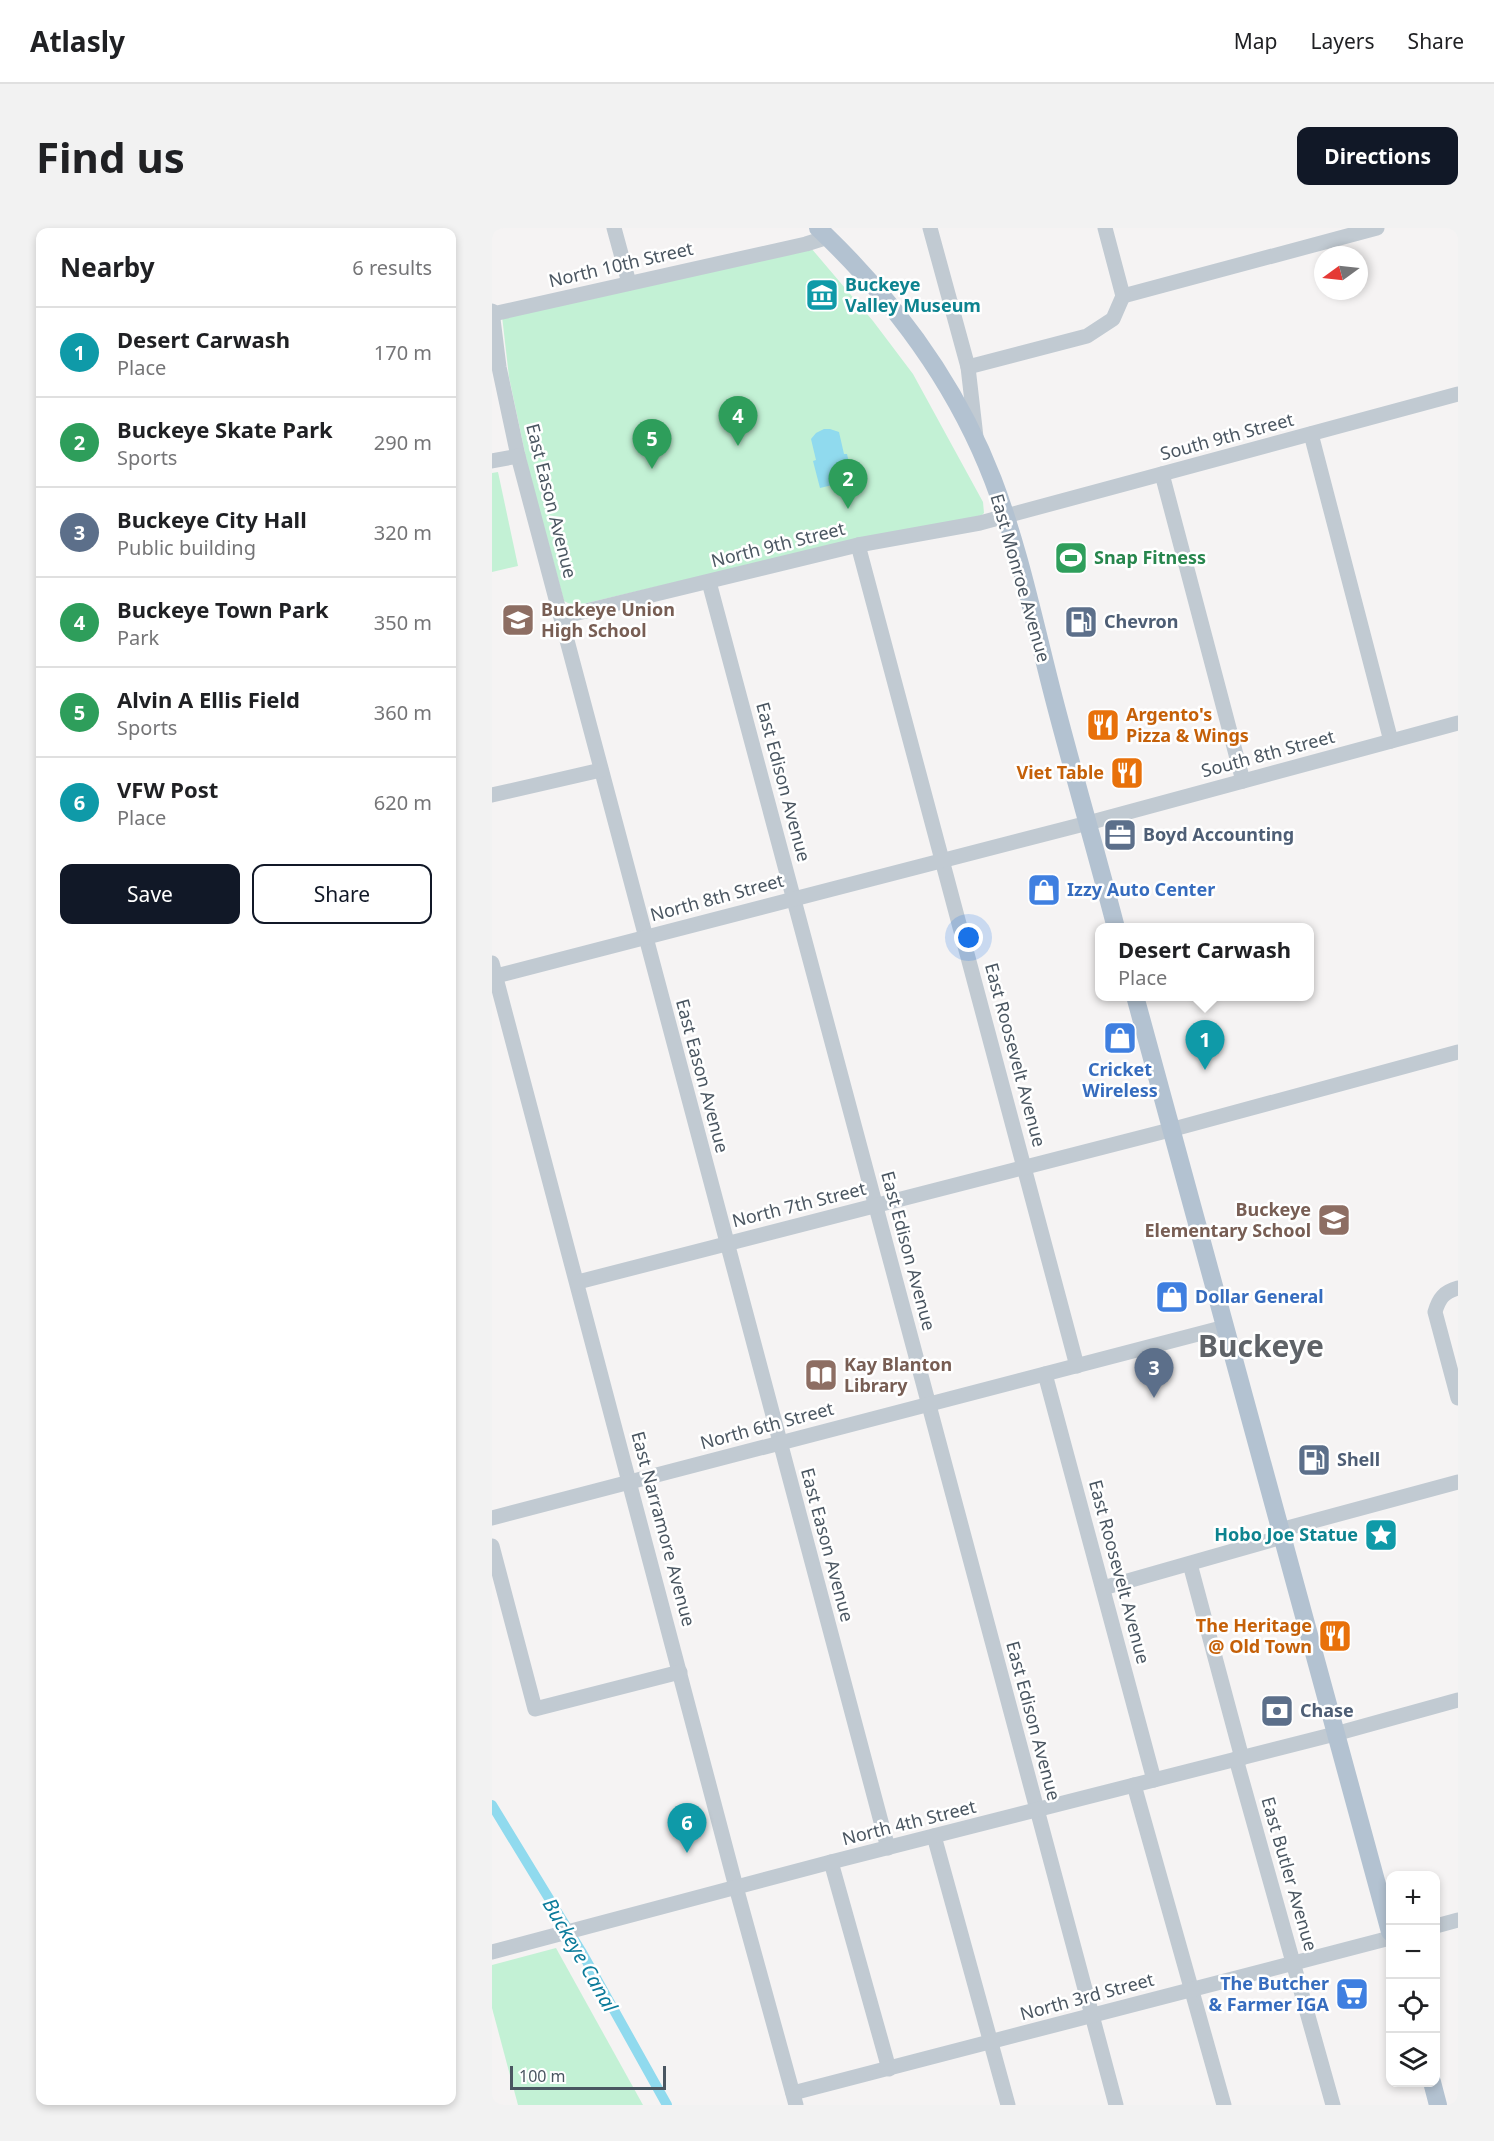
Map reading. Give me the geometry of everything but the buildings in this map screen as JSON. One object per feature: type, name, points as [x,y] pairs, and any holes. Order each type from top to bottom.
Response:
[{"type":"main road","points":[[823,233],[878,290],[912,334],[950,393],[976,442]]},
{"type":"main road","name":"East Monroe Avenue","points":[[976,442],[1005,516],[1115,923]]},
{"type":"main road","points":[[1136,1001],[1388,1925]]},
{"type":"main road","points":[[1433,2087],[1438,2105]]},
{"type":"street","points":[[614,228],[629,283]]},
{"type":"street","name":"East Monroe Avenue","points":[[930,228],[968,367],[976,442]]},
{"type":"street","points":[[968,367],[1087,336],[1113,319],[1123,296],[1105,228]]},
{"type":"street","points":[[1123,296],[1377,228]]},
{"type":"street","name":"North 10th Street","points":[[492,312],[806,244],[823,233]]},
{"type":"street","name":"East Eason Avenue","points":[[492,312],[499,367],[518,456],[888,1848]]},
{"type":"street","name":"South 9th Street","points":[[1005,516],[1458,394]]},
{"type":"street","points":[[1311,434],[1391,741]]},
{"type":"street","points":[[492,461],[518,456]]},
{"type":"street","points":[[1162,474],[1243,781]]},
{"type":"street","name":"North 9th Street","points":[[561,617],[858,545],[942,531],[1005,516]]},
{"type":"street","name":"East Roosevelt Avenue","points":[[858,545],[1077,1366]]},
{"type":"street","name":"East Edison Avenue","points":[[709,582],[1116,2105]]},
{"type":"street","name":"South 8th Street","points":[[1088,823],[1458,723]]},
{"type":"street","points":[[492,795],[601,770]]},
{"type":"street","name":"North 8th Street","points":[[494,970],[645,937],[1088,823]]},
{"type":"street","name":"East Narramore Avenue","points":[[494,970],[736,1887],[795,2099]]},
{"type":"street","name":"North 7th Street","points":[[578,1282],[1170,1130],[1458,1052]]},
{"type":"street","points":[[1458,1288],[1448,1291],[1438,1299],[1435,1312],[1458,1398]]},
{"type":"street","name":"North 6th Street","points":[[492,1518],[1225,1327]]},
{"type":"street","name":"East Roosevelt Avenue","points":[[1046,1374],[1154,1780]]},
{"type":"street","points":[[1102,1588],[1190,1564],[1281,1534],[1458,1482]]},
{"type":"street","points":[[492,1546],[535,1709],[680,1672]]},
{"type":"street","name":"East Butler Avenue","points":[[1190,1564],[1239,1758],[1333,2105]]},
{"type":"street","name":"North 4th Street","points":[[492,1952],[831,1862],[1335,1734],[1458,1700]]},
{"type":"street","points":[[1134,1785],[1224,2105]]},
{"type":"street","points":[[934,1836],[1008,2105]]},
{"type":"street","points":[[831,1862],[889,2069]]},
{"type":"street","points":[[1440,1925],[1458,1920]]},
{"type":"street","name":"North 3rd Street","points":[[795,2099],[889,2069],[1386,1939]]},
{"type":"green space","points":[[811,248],[873,321],[913,374],[983,502],[984,513],[981,516],[882,534],[574,606],[564,601],[529,472],[509,377],[502,316]]},
{"type":"green space","points":[[498,472],[518,566],[492,572],[492,473]]},
{"type":"green space","points":[[556,1948],[643,2105],[518,2105],[492,2008],[492,1965]]},
{"type":"water","points":[[824,429],[839,432],[853,480],[820,488],[813,461],[816,460],[811,439]]},
{"type":"waterway","name":"Buckeye Canal","points":[[492,1805],[581,1951],[667,2105]]},
{"type":"place","name":"Buckeye Valley Museum","points":[[822,295]]},
{"type":"place","name":"Buckeye Town Park","points":[[738,446]]},
{"type":"place","name":"Alvin A Ellis Field","points":[[652,469]]},
{"type":"place","name":"Buckeye Skate Park","points":[[848,509]]},
{"type":"place","name":"Snap Fitness","points":[[1071,558]]},
{"type":"place","name":"Buckeye Union High School","points":[[518,620]]},
{"type":"place","name":"Chevron","points":[[1081,622]]},
{"type":"place","name":"Argento's Pizza & Wings","points":[[1103,725]]},
{"type":"place","name":"Viet Table","points":[[1127,773]]},
{"type":"place","name":"Boyd Accounting","points":[[1120,835]]},
{"type":"place","name":"Izzy Auto Center","points":[[1044,890]]},
{"type":"place","name":"Cricket Wireless","points":[[1120,1038]]},
{"type":"place","name":"Desert Carwash","points":[[1205,1070]]},
{"type":"place","name":"Buckeye Elementary School","points":[[1334,1220]]},
{"type":"place","name":"Dollar General","points":[[1172,1297]]},
{"type":"place","name":"Kay Blanton Library","points":[[821,1375]]},
{"type":"place","name":"Buckeye City Hall","points":[[1154,1398]]},
{"type":"place","name":"Shell","points":[[1314,1460]]},
{"type":"place","name":"Hobo Joe Statue","points":[[1381,1535]]},
{"type":"place","name":"The Heritage @ Old Town","points":[[1335,1636]]},
{"type":"place","name":"Chase","points":[[1277,1711]]},
{"type":"place","name":"VFW Post","points":[[687,1853]]},
{"type":"place","name":"The Butcher & Farmer IGA","points":[[1352,1994]]},
{"type":"district","name":"Buckeye","points":[[1261,1347]]}]
